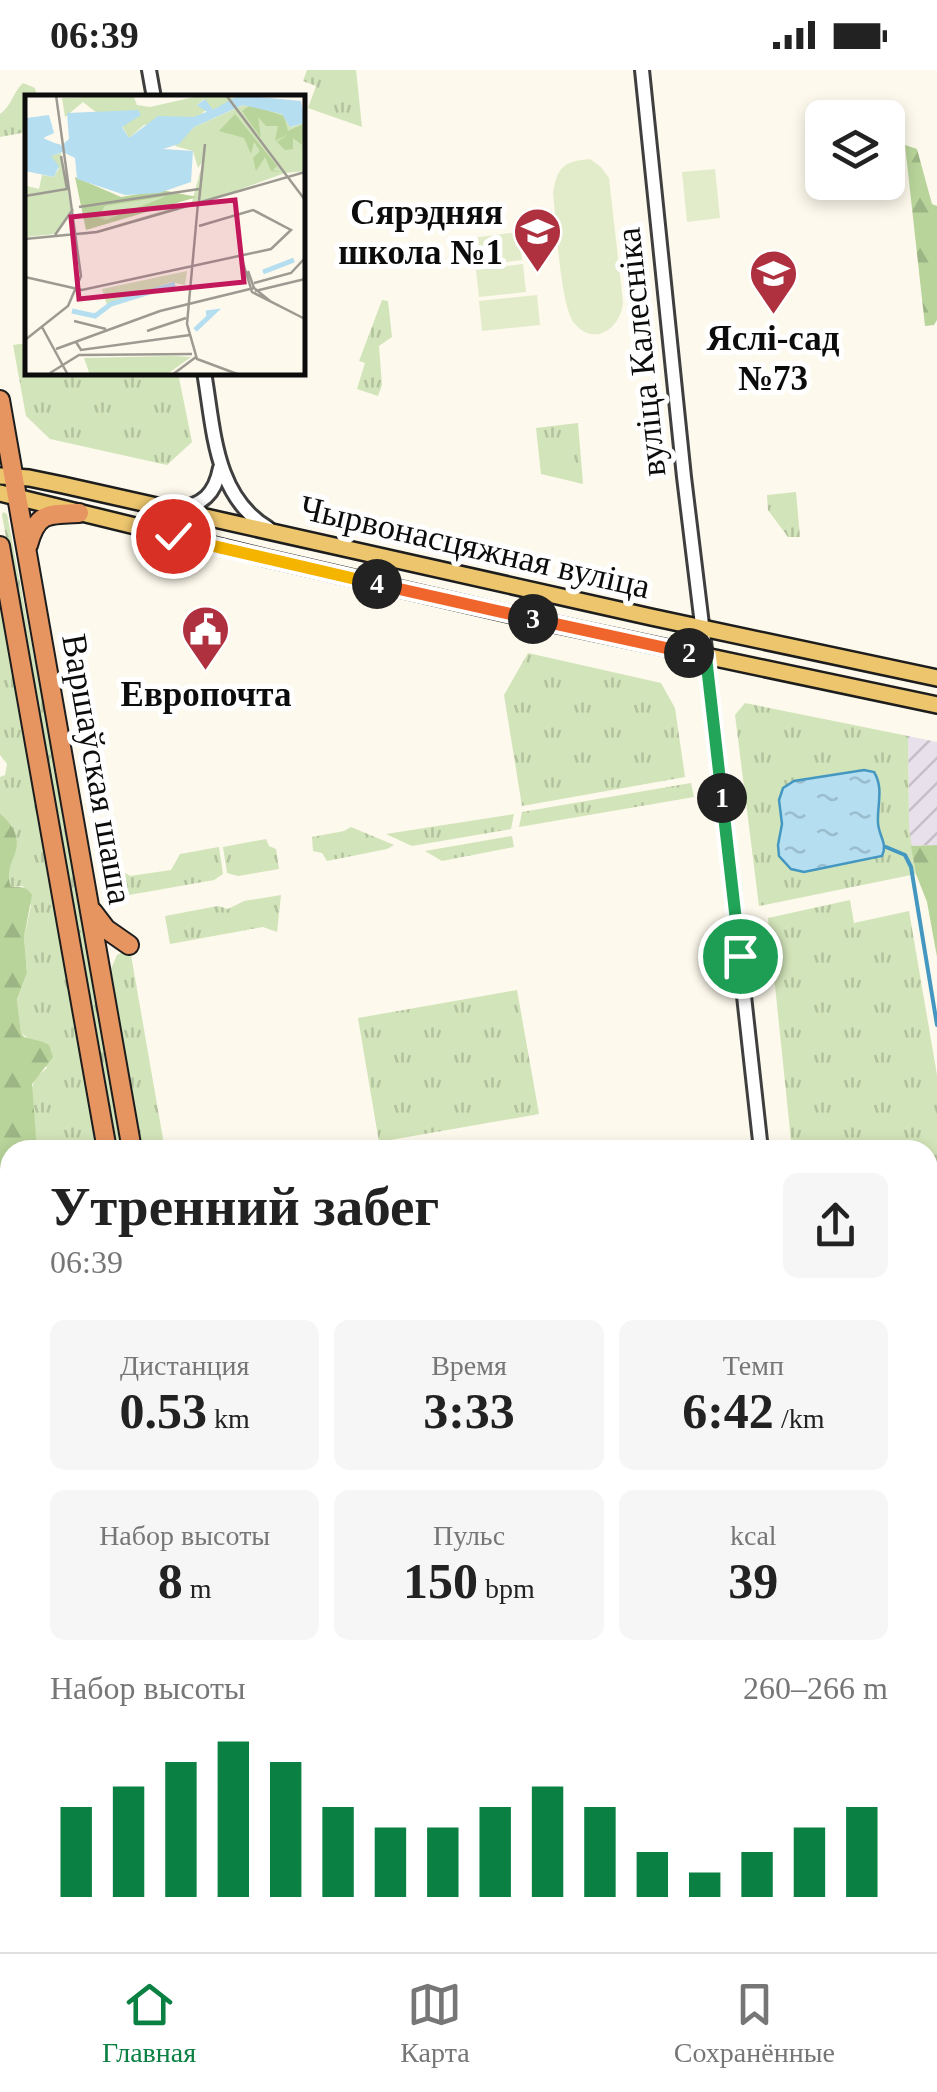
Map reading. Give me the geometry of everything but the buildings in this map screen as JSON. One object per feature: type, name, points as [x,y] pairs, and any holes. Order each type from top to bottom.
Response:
[{"type":"highway","name":"Варшаўская шаша","points":[[0,400],[8,496],[26,550],[130,1140]]},
{"type":"highway","points":[[26,550],[33,525],[46,515],[79,514]]},
{"type":"highway","name":"Варшаўская шаша","points":[[0,546],[105,1140]]},
{"type":"highway","points":[[88,904],[106,929],[128,944],[106,961],[102,977]]},
{"type":"main road","name":"Чырвонасцяжная вуліца","points":[[6,476],[50,482],[937,678]]},
{"type":"main road","name":"Чырвонасцяжная вуліца","points":[[8,496],[706,657],[937,705]]},
{"type":"street","points":[[149,70],[153,95]]},
{"type":"street","name":"вуліца Калесніка","points":[[642,70],[760,1140]]},
{"type":"street","points":[[205,375],[227,484],[241,507],[279,534]]},
{"type":"street","points":[[168,510],[208,498],[217,481],[220,461]]},
{"type":"shaded area","points":[[908,736],[937,742],[937,845],[911,846]]},
{"type":"green space","points":[[307,70],[356,70],[362,127],[308,108],[316,86],[303,81]]},
{"type":"green space","points":[[23,83],[35,88],[37,95],[25,95],[25,132],[0,137],[0,114]]},
{"type":"green space","points":[[905,145],[917,149],[932,204],[937,206],[937,320],[934,325],[925,326]]},
{"type":"green space","points":[[590,159],[609,178],[623,302],[617,320],[598,334],[583,331],[570,315],[562,283],[553,193],[563,167]]},
{"type":"green space","points":[[715,169],[720,218],[687,222],[682,172]]},
{"type":"green space","points":[[518,232],[522,260],[476,266],[472,238]]},
{"type":"green space","points":[[523,264],[526,292],[479,297],[476,270]]},
{"type":"green space","points":[[537,295],[540,325],[482,331],[479,301]]},
{"type":"green space","points":[[382,300],[388,301],[392,337],[379,346],[382,385],[378,396],[357,389],[365,363],[359,361]]},
{"type":"green space","points":[[25,343],[25,375],[178,375],[192,442],[167,465],[50,439],[26,416],[13,345]]},
{"type":"green space","points":[[578,423],[583,484],[541,474],[536,428]]},
{"type":"green space","points":[[796,492],[800,537],[788,537],[768,510],[767,495]]},
{"type":"green space","points":[[7,514],[122,1140],[114,1140],[2,515]]},
{"type":"green space","points":[[0,593],[100,1140],[36,1140],[31,1091],[35,1078],[47,1068],[21,1033],[17,1001],[27,973],[24,937],[31,906],[23,886],[11,887],[5,875],[12,854],[0,813],[0,777],[5,775],[7,764],[0,755]]},
{"type":"green space","points":[[528,653],[661,683],[675,708],[685,777],[522,806],[504,695]]},
{"type":"green space","points":[[745,703],[908,736],[909,828],[916,874],[759,906],[735,715]]},
{"type":"green space","points":[[691,783],[694,797],[519,827],[522,812]]},
{"type":"green space","points":[[0,813],[16,835],[11,887],[20,887],[32,895],[24,937],[27,973],[17,1000],[21,1033],[49,1045],[53,1057],[32,1084],[36,1140],[0,1140]]},
{"type":"green space","points":[[514,814],[511,829],[412,846],[386,834]]},
{"type":"green space","points":[[351,827],[394,845],[327,861],[322,853],[313,851],[312,837]]},
{"type":"green space","points":[[512,836],[514,847],[442,861],[425,851]]},
{"type":"green space","points":[[266,839],[276,849],[279,869],[238,876],[227,873],[223,847]]},
{"type":"green space","points":[[937,845],[937,957],[911,846]]},
{"type":"green space","points":[[219,847],[223,874],[214,880],[129,895],[101,868],[115,866],[130,876],[171,870],[180,854]]},
{"type":"green space","points":[[281,895],[277,932],[263,927],[170,944],[165,916],[218,906],[228,909],[244,901]]},
{"type":"green space","points":[[850,900],[854,923],[909,911],[937,1075],[937,1140],[791,1140],[768,918]]},
{"type":"green space","points":[[125,951],[131,955],[163,1140],[140,1140],[111,969],[117,955]]},
{"type":"green space","points":[[517,990],[539,1114],[379,1140],[358,1018]]},
{"type":"water","points":[[864,770],[874,772],[879,784],[882,856],[804,872],[791,869],[779,856],[779,800],[783,788],[794,781]]},
{"type":"waterway","points":[[886,847],[905,855],[911,867],[937,1025]]},
{"type":"place","name":"Сярэдняя школа №1","points":[[538,274]]},
{"type":"place","name":"Яслі-сад №73","points":[[773,316]]},
{"type":"place","name":"Европочта","points":[[206,672]]},
{"type":"route","points":[[173,536],[706,657],[740,956]]}]
